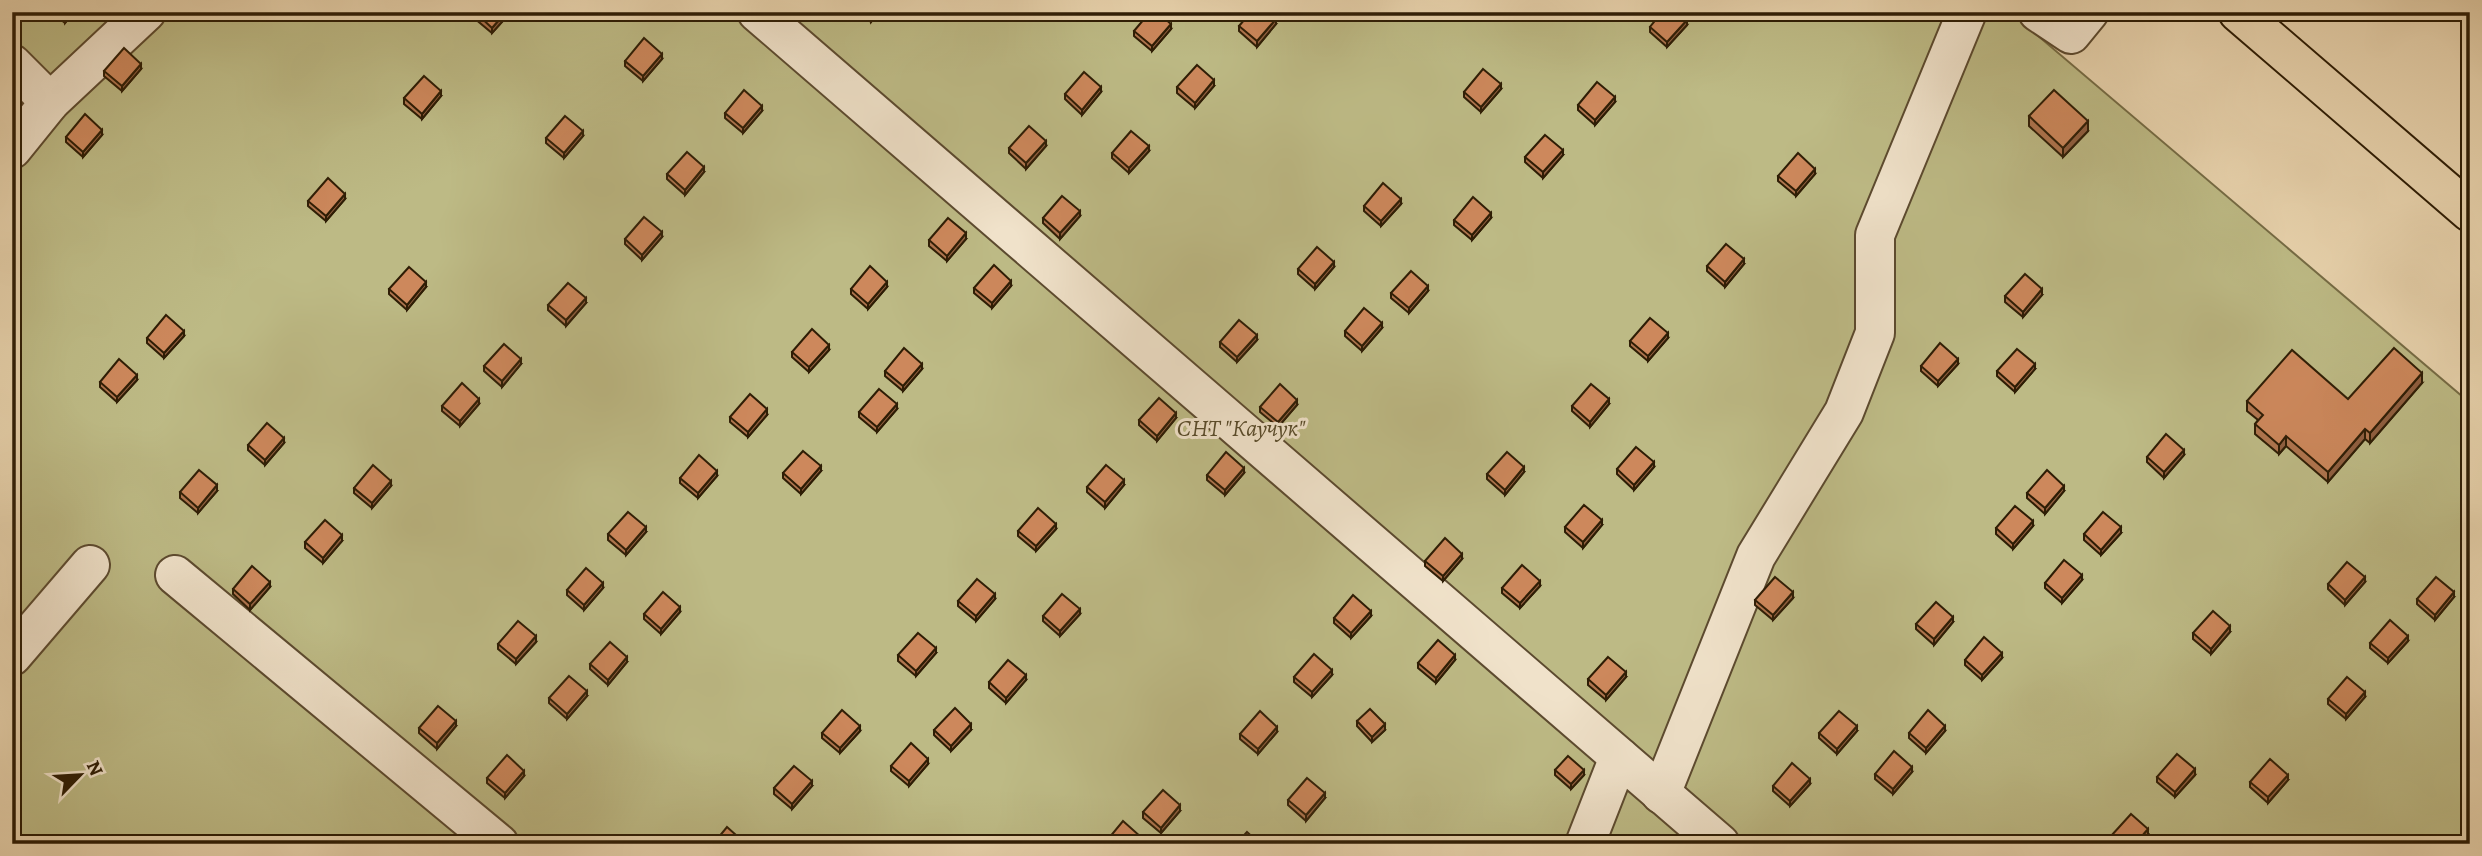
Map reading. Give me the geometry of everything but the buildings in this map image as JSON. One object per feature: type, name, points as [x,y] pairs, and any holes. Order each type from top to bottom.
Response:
[{"type":"main road","points":[[2238,12],[2470,212]]},
{"type":"street","points":[[12,149],[50,102],[146,12]]},
{"type":"street","points":[[757,12],[1720,844]]},
{"type":"street","points":[[1661,794],[1756,556],[1844,412],[1862,367],[1875,333],[1875,235],[1966,12]]},
{"type":"street","points":[[2038,12],[2071,34],[2089,12]]},
{"type":"street","points":[[12,64],[50,102]]},
{"type":"street","points":[[12,656],[90,565]]},
{"type":"street","points":[[175,575],[435,788],[499,844]]},
{"type":"street","points":[[1585,844],[1619,757]]},
{"type":"green space","name":"СНТ \"Каучук\"","points":[[12,12],[2010,12],[2470,403],[2470,844],[12,844]]}]
